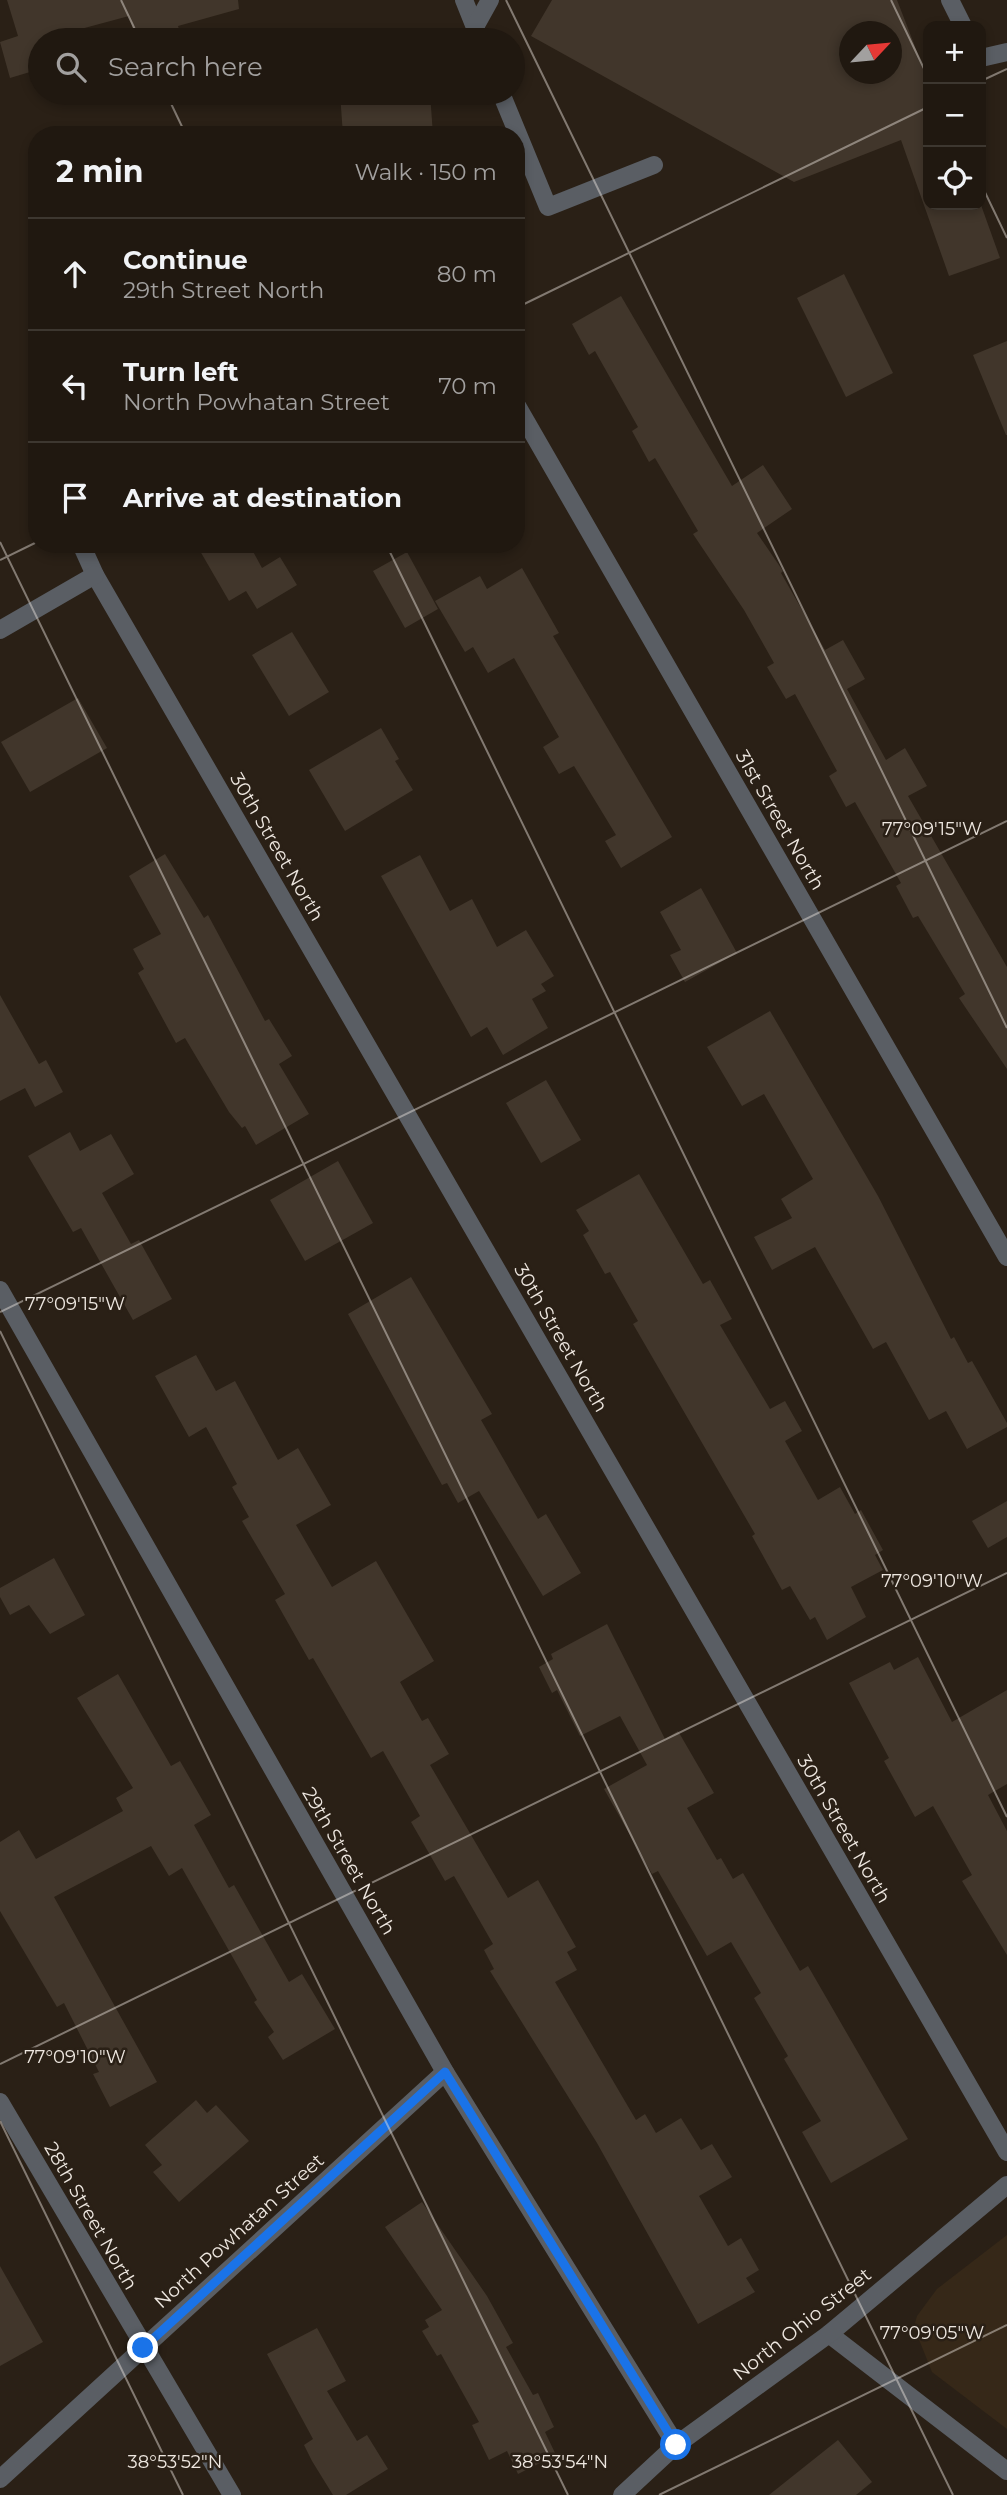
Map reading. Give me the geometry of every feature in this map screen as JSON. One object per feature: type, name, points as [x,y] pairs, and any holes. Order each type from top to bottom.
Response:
[{"type":"street","points":[[464,0],[475,28]]},
{"type":"street","points":[[479,28],[490,0]]},
{"type":"street","points":[[950,0],[960,21]]},
{"type":"street","points":[[986,57],[1007,52]]},
{"type":"street","points":[[506,105],[515,126]]},
{"type":"street","points":[[525,151],[548,207],[653,165]]},
{"type":"street","name":"31st Street North","points":[[525,420],[1007,1257]]},
{"type":"street","name":"30th Street North","points":[[85,553],[95,575],[1007,2152]]},
{"type":"street","points":[[0,630],[95,575]]},
{"type":"street","name":"29th Street North","points":[[0,1290],[445,2072],[676,2445]]},
{"type":"street","name":"North Powhatan Street","points":[[0,2479],[445,2072]]},
{"type":"street","name":"28th Street North","points":[[0,2102],[232,2495]]},
{"type":"street","name":"North Ohio Street","points":[[622,2495],[676,2445],[829,2334],[1007,2185]]},
{"type":"street","points":[[829,2334],[1007,2471]]},
{"type":"shaded area","points":[[1007,2235],[1007,2429],[932,2372],[914,2327],[917,2316],[937,2289]]},
{"type":"building","points":[[7,0],[238,0],[239,9],[179,28],[132,28],[129,16],[84,28],[28,28],[28,73],[10,78],[0,42],[18,36]]},
{"type":"building","points":[[552,0],[897,0],[923,67],[923,202],[901,140],[794,182],[531,36]]},
{"type":"building","points":[[341,105],[431,105],[432,126],[342,126]]},
{"type":"building","points":[[926,210],[983,210],[1000,258],[949,276]]},
{"type":"building","points":[[844,274],[893,373],[846,397],[797,298]]},
{"type":"building","points":[[621,296],[732,486],[763,465],[792,509],[757,533],[783,571],[781,573],[825,650],[843,640],[865,679],[847,689],[886,760],[905,748],[927,786],[908,796],[1007,967],[1007,1069],[959,998],[965,994],[918,916],[913,918],[896,886],[901,883],[855,802],[846,807],[829,776],[837,771],[795,694],[786,699],[767,667],[774,663],[744,610],[693,534],[698,531],[655,458],[649,462],[632,431],[638,427],[595,351],[589,355],[572,324]]},
{"type":"building","points":[[1007,341],[1007,435],[1006,435],[973,355]]},
{"type":"building","points":[[201,553],[254,553],[262,568],[280,557],[297,585],[257,609],[246,591],[229,601]]},
{"type":"building","points":[[408,553],[438,609],[405,628],[373,571]]},
{"type":"building","points":[[522,568],[559,633],[553,636],[672,837],[621,868],[605,841],[616,835],[574,766],[559,774],[543,747],[559,737],[514,658],[488,673],[473,647],[465,652],[435,601],[480,576],[487,589]]},
{"type":"building","points":[[292,632],[329,692],[289,716],[252,655]]},
{"type":"building","points":[[78,698],[107,748],[30,792],[1,742]]},
{"type":"building","points":[[381,728],[399,759],[395,761],[413,790],[345,831],[309,770]]},
{"type":"building","points":[[165,854],[204,918],[208,915],[265,1021],[269,1019],[292,1056],[279,1064],[309,1114],[256,1145],[245,1126],[242,1128],[229,1112],[185,1038],[176,1043],[138,973],[144,969],[133,949],[161,934],[129,876]]},
{"type":"building","points":[[420,855],[450,911],[472,899],[497,947],[526,930],[554,976],[541,984],[546,991],[532,999],[548,1028],[503,1055],[487,1027],[471,1037],[381,876]]},
{"type":"building","points":[[701,888],[737,953],[685,982],[670,955],[681,950],[660,912]]},
{"type":"building","points":[[0,995],[39,1064],[46,1060],[63,1092],[35,1107],[25,1088],[0,1101]]},
{"type":"building","points":[[770,1011],[878,1196],[951,1339],[954,1337],[968,1363],[972,1361],[1007,1423],[1007,1427],[967,1449],[946,1411],[929,1420],[886,1342],[873,1349],[815,1247],[772,1270],[754,1237],[792,1218],[781,1199],[813,1179],[764,1094],[742,1106],[707,1047]]},
{"type":"building","points":[[546,1080],[581,1140],[541,1163],[506,1103]]},
{"type":"building","points":[[70,1132],[80,1151],[111,1134],[134,1174],[102,1193],[131,1244],[139,1240],[172,1299],[133,1320],[81,1228],[73,1232],[28,1156]]},
{"type":"building","points":[[338,1161],[373,1223],[305,1261],[270,1200]]},
{"type":"building","points":[[639,1174],[703,1284],[710,1280],[732,1319],[720,1325],[770,1409],[785,1401],[802,1431],[785,1441],[818,1500],[840,1487],[855,1514],[861,1510],[883,1550],[875,1555],[883,1570],[851,1587],[866,1617],[827,1640],[815,1617],[810,1620],[790,1586],[782,1590],[752,1536],[755,1534],[633,1324],[638,1321],[610,1272],[605,1274],[583,1235],[589,1231],[576,1210]]},
{"type":"building","points":[[411,1277],[492,1414],[481,1420],[538,1519],[546,1514],[581,1573],[543,1596],[479,1491],[458,1503],[447,1483],[442,1485],[348,1314]]},
{"type":"building","points":[[196,1355],[216,1391],[235,1381],[278,1460],[298,1448],[331,1505],[296,1525],[332,1587],[376,1561],[434,1661],[400,1682],[422,1721],[428,1718],[449,1754],[430,1765],[508,1898],[538,1880],[576,1947],[567,1952],[577,1970],[555,1982],[636,2120],[645,2114],[656,2133],[681,2118],[701,2150],[712,2144],[732,2177],[699,2196],[728,2246],[741,2238],[759,2270],[746,2278],[755,2292],[698,2324],[597,2143],[490,1971],[494,1969],[484,1950],[493,1944],[454,1876],[445,1881],[411,1822],[420,1816],[383,1751],[371,1758],[313,1658],[309,1660],[275,1600],[285,1594],[242,1521],[249,1517],[232,1487],[237,1484],[206,1427],[189,1437],[155,1376]]},
{"type":"building","points":[[1007,1501],[1007,1537],[988,1548],[972,1521]]},
{"type":"building","points":[[54,1558],[85,1615],[50,1634],[29,1605],[10,1615],[0,1597],[0,1588]]},
{"type":"building","points":[[607,1624],[665,1739],[678,1731],[714,1793],[687,1808],[717,1860],[721,1858],[733,1879],[743,1873],[800,1971],[808,1966],[908,2139],[831,2183],[802,2132],[821,2121],[784,2059],[788,2056],[754,1998],[761,1993],[731,1942],[707,1956],[658,1871],[652,1874],[604,1789],[647,1765],[620,1716],[580,1736],[557,1690],[552,1693],[539,1667],[553,1659],[551,1654]]},
{"type":"building","points":[[918,1657],[952,1722],[1007,1690],[1007,1784],[988,1795],[1007,1831],[1007,1955],[962,1881],[972,1875],[933,1806],[915,1817],[884,1761],[889,1758],[849,1683],[890,1662],[894,1670]]},
{"type":"building","points":[[118,1674],[171,1766],[180,1761],[211,1815],[194,1825],[229,1888],[234,1885],[289,1982],[302,1974],[335,2029],[283,2060],[268,2037],[274,2032],[254,2002],[257,2000],[182,1868],[169,1876],[151,1846],[54,1897],[157,2082],[110,2107],[93,2074],[99,2072],[64,2003],[57,2007],[0,1911],[0,1842],[19,1830],[36,1859],[123,1811],[116,1798],[133,1788],[77,1698]]},
{"type":"building","points":[[196,2100],[207,2113],[216,2105],[249,2141],[179,2202],[153,2172],[162,2165],[145,2145]]},
{"type":"building","points":[[422,2202],[487,2296],[513,2343],[506,2347],[533,2395],[538,2393],[554,2427],[545,2432],[556,2455],[518,2474],[507,2451],[489,2460],[472,2425],[479,2422],[441,2354],[437,2356],[422,2331],[429,2327],[425,2320],[442,2310],[385,2227]]},
{"type":"building","points":[[0,2266],[43,2342],[0,2366]]},
{"type":"building","points":[[317,2328],[346,2381],[327,2391],[357,2441],[367,2435],[388,2469],[346,2495],[333,2495],[312,2461],[304,2445],[313,2439],[267,2354]]},
{"type":"building","points":[[838,2440],[872,2482],[856,2495],[769,2495]]},
{"type":"route","points":[[143,2348],[445,2072],[676,2445]]}]
